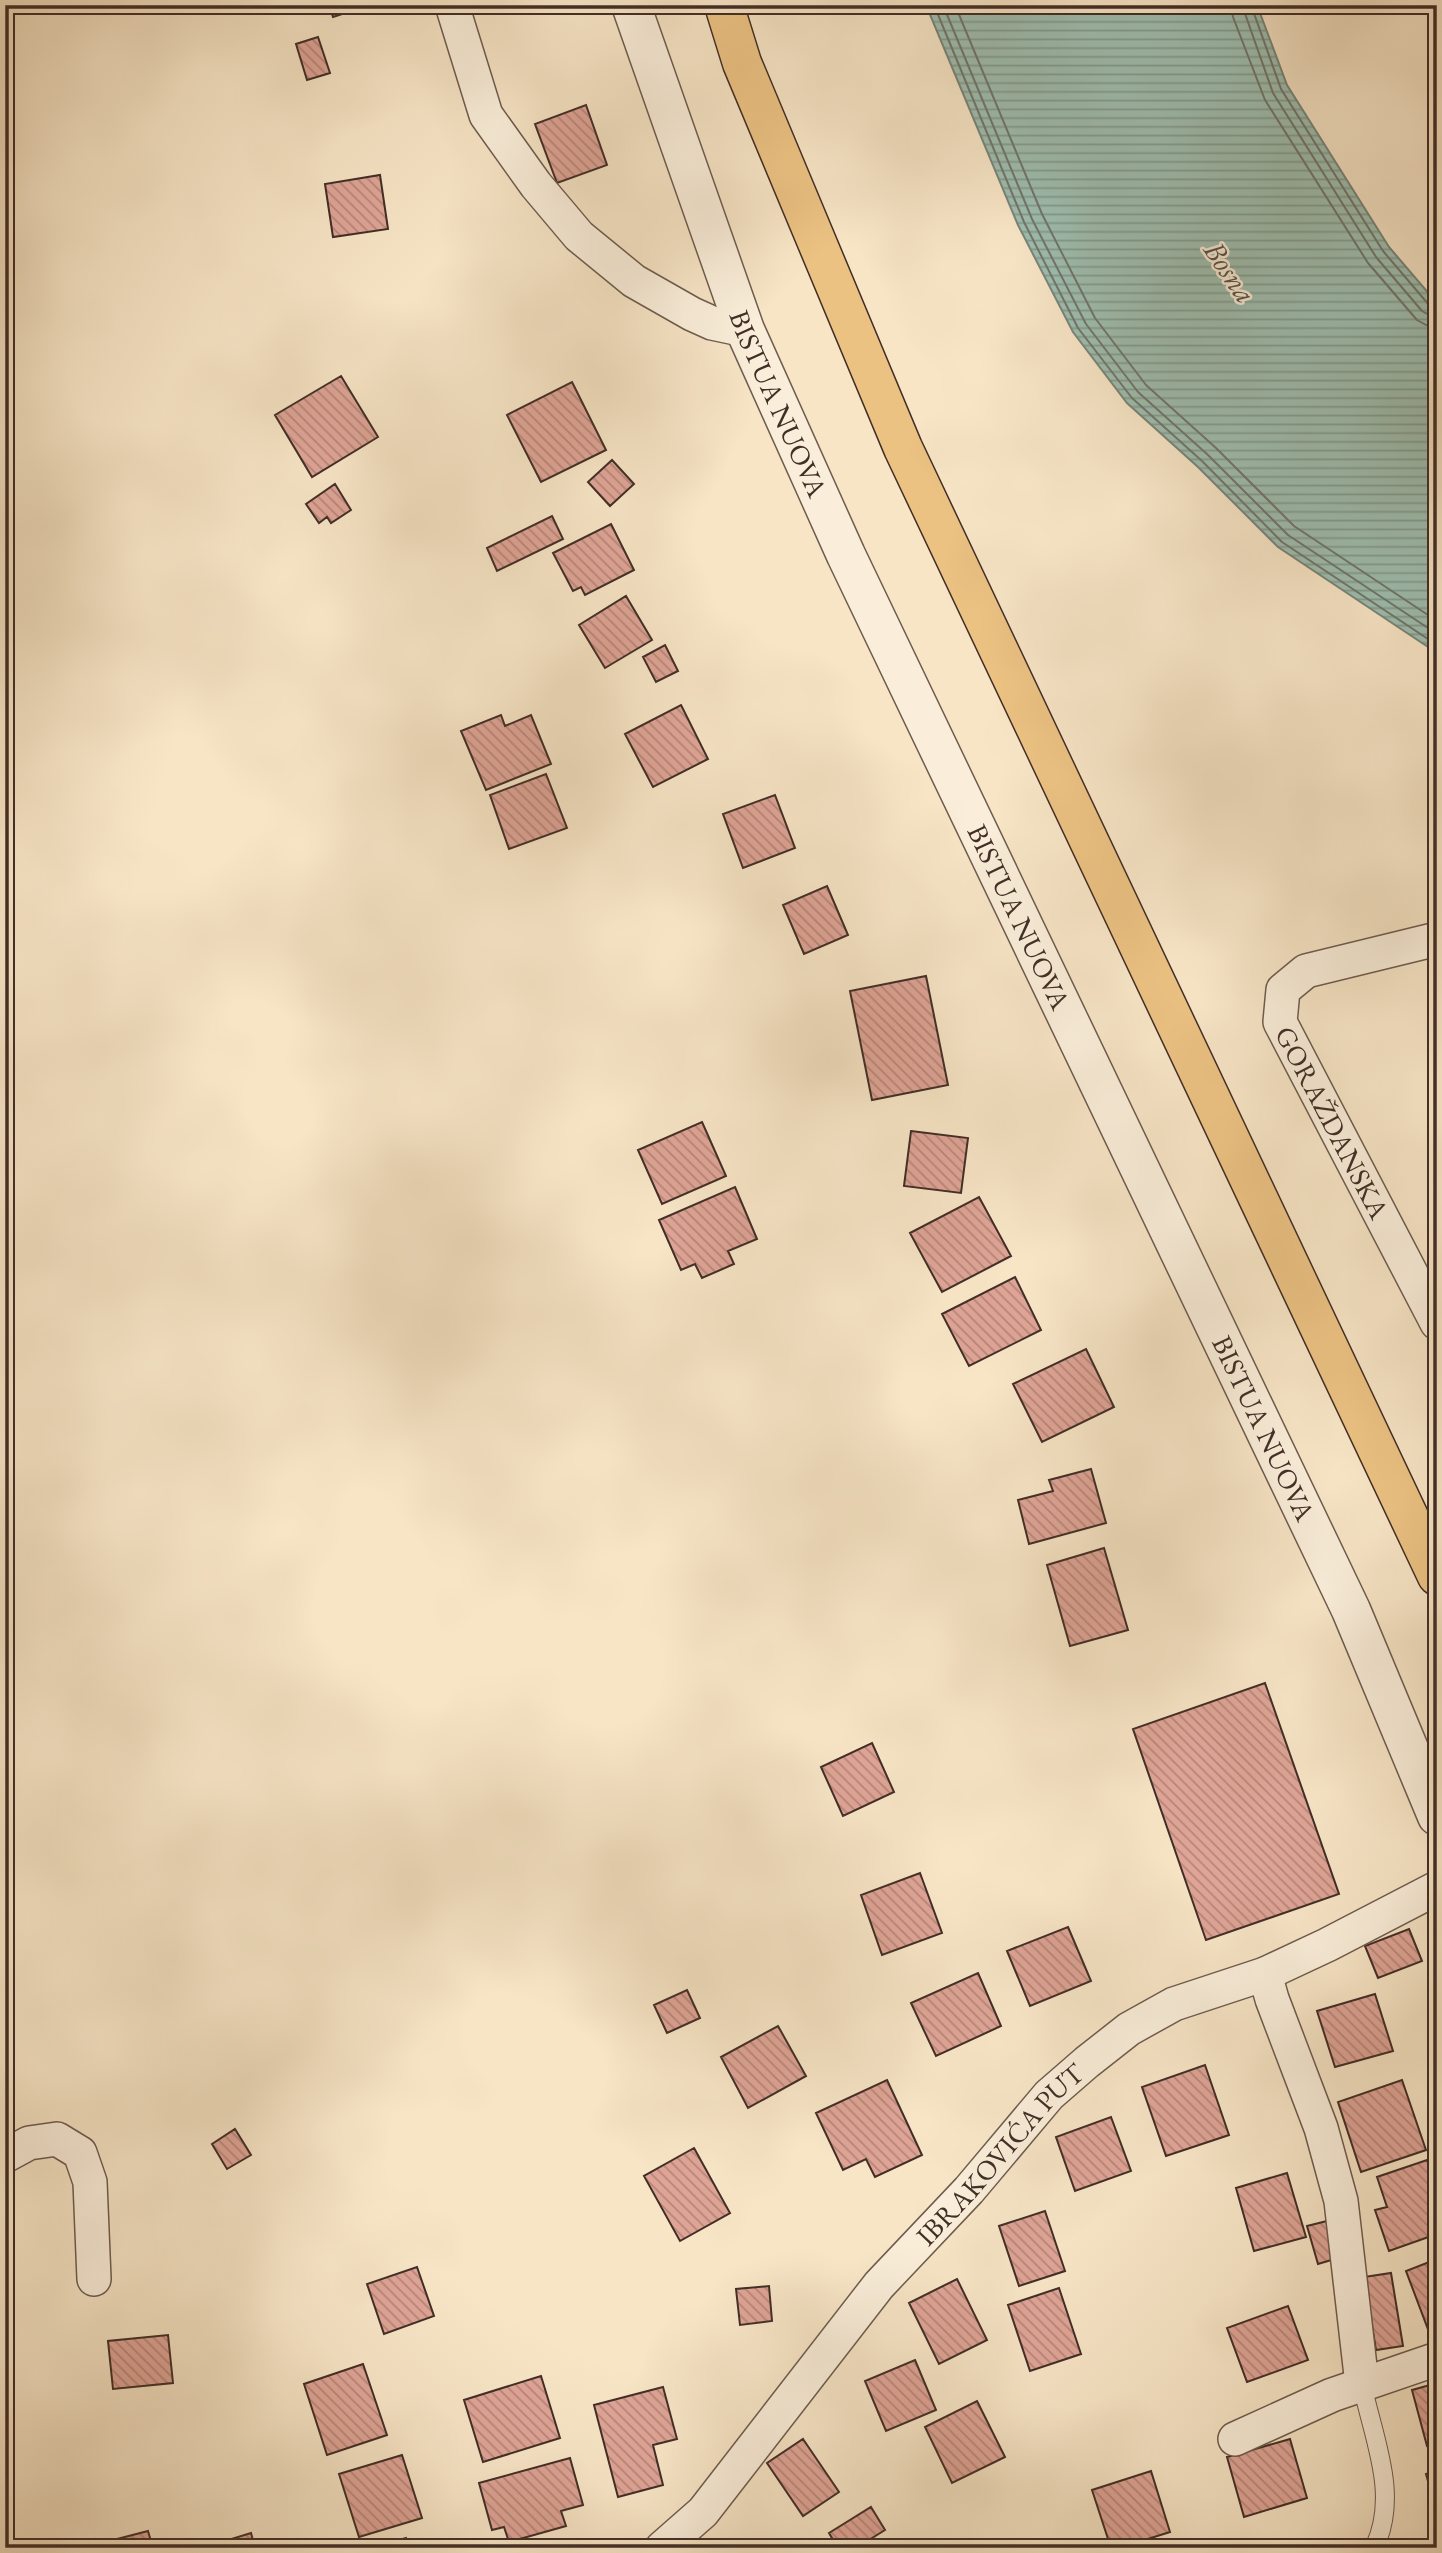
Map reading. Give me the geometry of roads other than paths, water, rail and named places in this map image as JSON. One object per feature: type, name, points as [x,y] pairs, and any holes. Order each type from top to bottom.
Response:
[{"type":"highway","points":[[724,5],[742,63],[903,447],[1437,1576]]},
{"type":"street","points":[[452,5],[485,115],[536,185],[579,236],[634,281],[692,314],[712,323],[746,330]]},
{"type":"street","name":"BISTUA NUOVA","points":[[631,5],[746,330],[846,555],[1351,1610],[1437,1816]]},
{"type":"street","name":"GORAŽDANSKA","points":[[1437,939],[1306,971],[1283,990],[1280,1022],[1437,1323]]},
{"type":"street","name":"IBRAKOVIĆA PUT","points":[[662,2548],[703,2512],[879,2285],[970,2190],[1049,2095],[1129,2029],[1174,2004],[1265,1974],[1437,1888]]},
{"type":"street","points":[[1265,1974],[1272,2000],[1321,2128],[1341,2200],[1362,2384]]},
{"type":"street","points":[[5,2157],[29,2143],[57,2139],[80,2153],[90,2182],[94,2279]]},
{"type":"street","points":[[1235,2439],[1332,2395],[1437,2359]]},
{"type":"lane","points":[[1362,2384],[1384,2473],[1387,2505],[1374,2548]]},
{"type":"water","name":"Bosna","points":[[926,5],[1257,5],[1287,85],[1389,247],[1437,303],[1437,653],[1278,547],[1198,467],[1127,403],[1073,332],[1018,225]]}]
